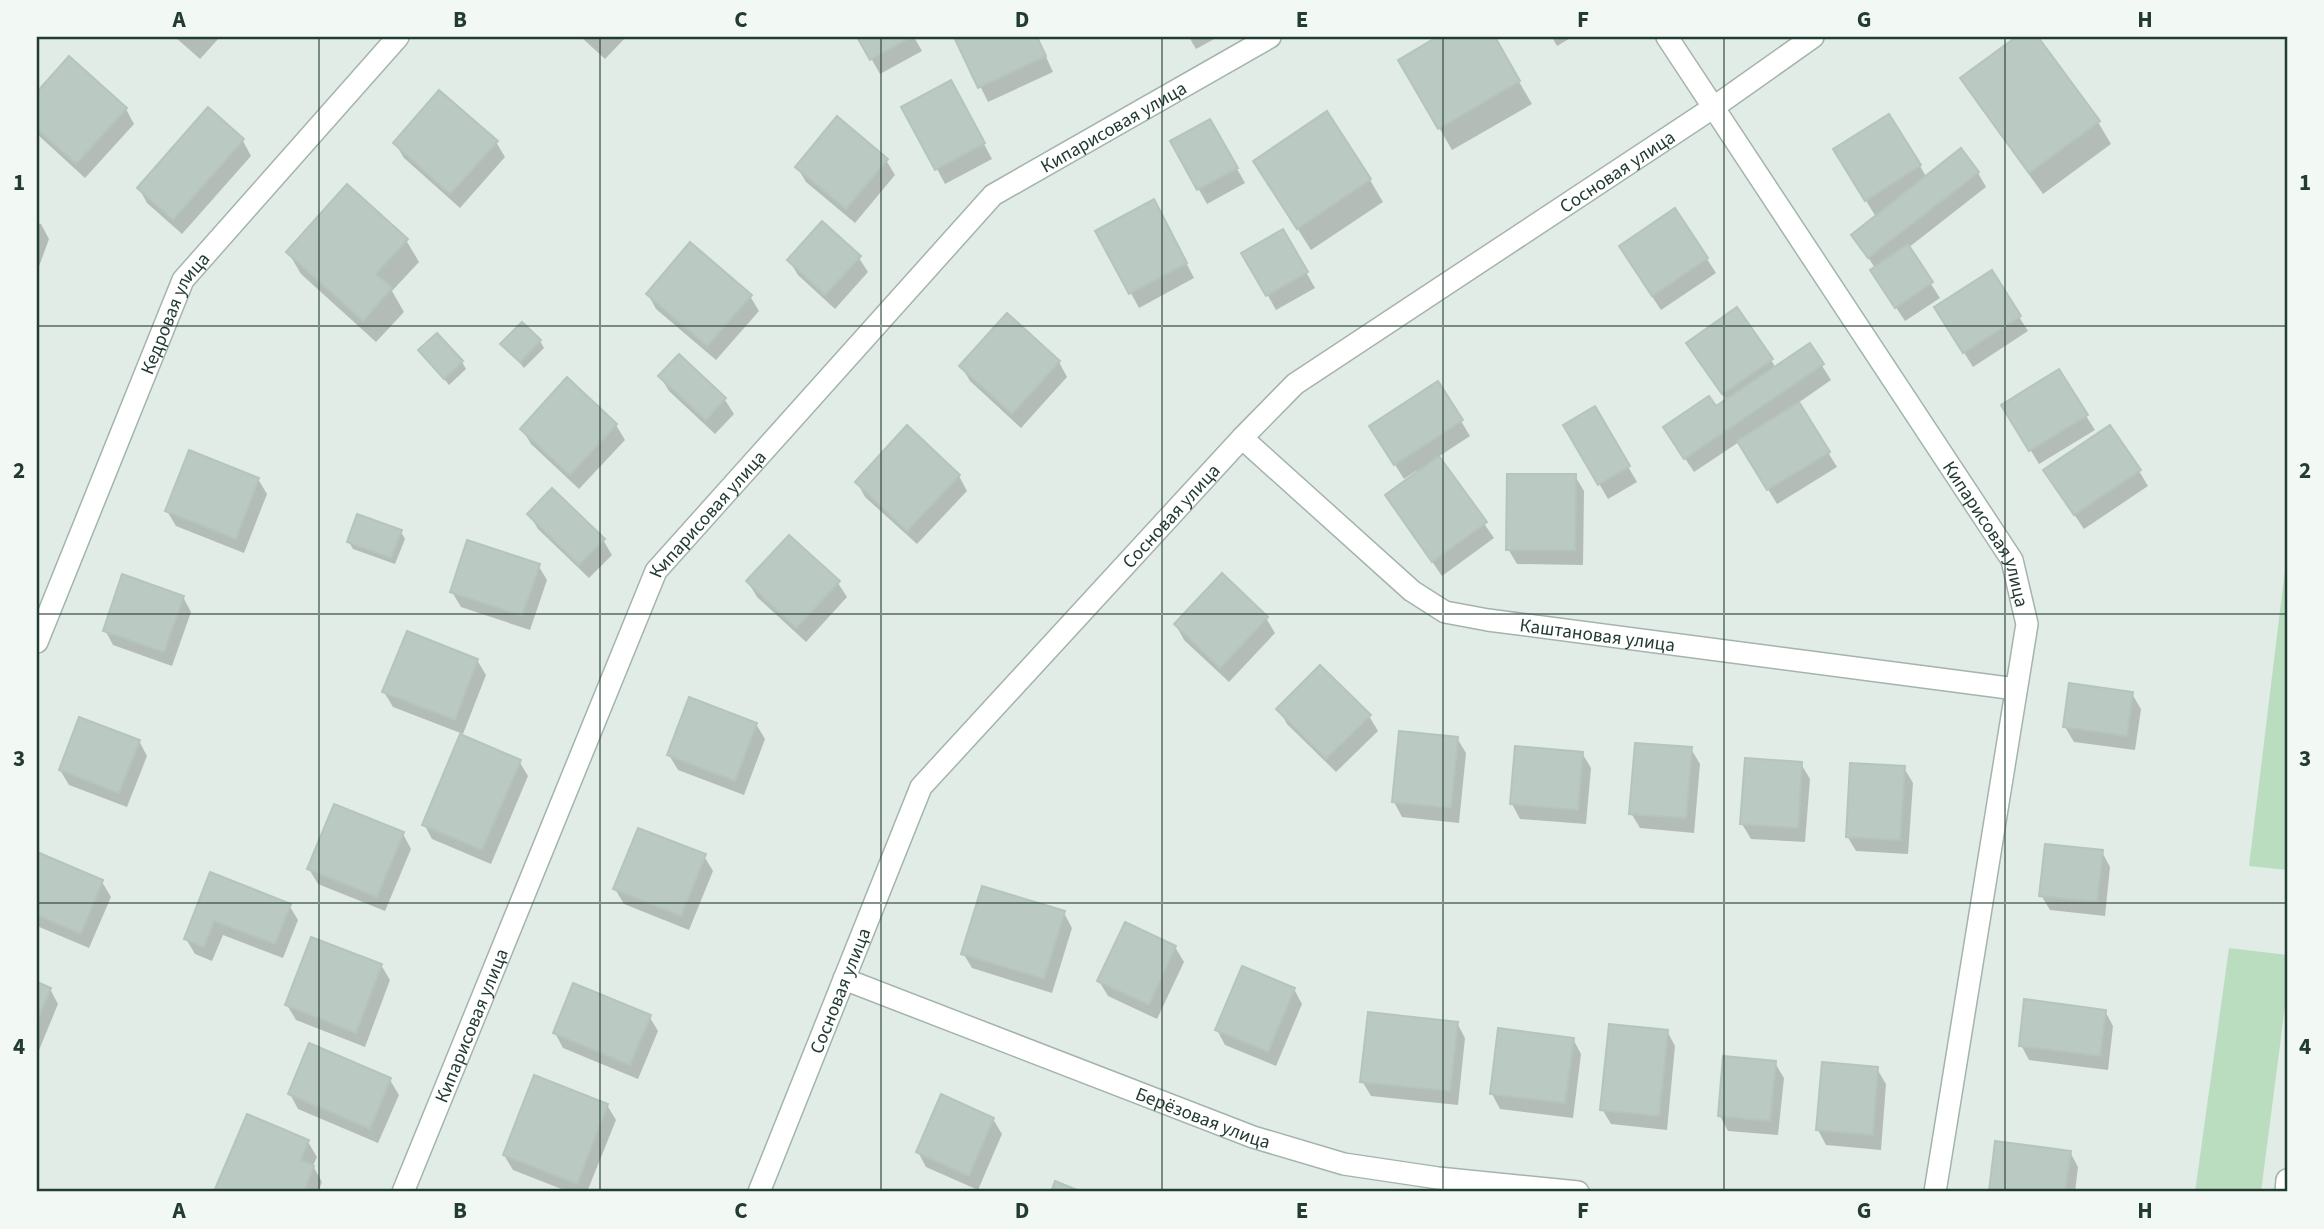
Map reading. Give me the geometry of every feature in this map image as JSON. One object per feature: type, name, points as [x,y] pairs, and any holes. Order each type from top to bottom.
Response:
[{"type":"street","name":"Кедровая улица","points":[[37,642],[183,280],[398,37]]},
{"type":"street","name":"Кипарисовая улица","points":[[403,1192],[656,571],[993,195],[1270,37]]},
{"type":"street","name":"Кипарисовая улица","points":[[1667,37],[2011,560],[2027,624],[1935,1192]]},
{"type":"street","name":"Сосновая улица","points":[[759,1192],[920,787],[1295,384],[1714,107],[1813,37]]},
{"type":"street","name":"Каштановая улица","points":[[1242,438],[1412,591],[1445,612],[1488,620],[2016,689]]},
{"type":"street","name":"Берёзовая улица","points":[[844,979],[1253,1137],[1344,1164],[1438,1178],[1578,1192]]},
{"type":"street","points":[[2286,1192],[2287,1180]]},
{"type":"green space","points":[[2287,553],[2287,870],[2249,866]]},
{"type":"green space","points":[[2229,948],[2287,955],[2287,991],[2261,1192],[2195,1192]]},
{"type":"building","points":[[857,37],[911,37],[870,60]]},
{"type":"building","points":[[954,37],[1037,37],[1046,56],[978,88]]},
{"type":"building","points":[[1437,37],[1495,37],[1520,81],[1438,129],[1398,60]]},
{"type":"building","points":[[2016,37],[2038,37],[2100,121],[2029,173],[1960,78]]},
{"type":"building","points":[[69,56],[127,108],[76,164],[37,129],[37,92]]},
{"type":"building","points":[[951,80],[985,143],[935,170],[901,107]]},
{"type":"building","points":[[439,90],[498,141],[450,194],[393,143]]},
{"type":"building","points":[[208,107],[244,139],[173,220],[137,188]]},
{"type":"building","points":[[1327,111],[1371,179],[1297,229],[1253,161]]},
{"type":"building","points":[[1889,114],[1921,165],[1865,201],[1833,149]]},
{"type":"building","points":[[837,116],[888,159],[846,209],[795,167]]},
{"type":"building","points":[[1210,119],[1238,168],[1197,190],[1170,141]]},
{"type":"building","points":[[1961,148],[1979,172],[1868,258],[1851,235]]},
{"type":"building","points":[[347,184],[408,239],[376,274],[392,288],[363,321],[286,252]]},
{"type":"building","points":[[1154,199],[1187,263],[1129,294],[1095,231]]},
{"type":"building","points":[[1675,208],[1708,258],[1652,296],[1619,246]]},
{"type":"building","points":[[822,221],[861,256],[825,295],[787,260]]},
{"type":"building","points":[[1283,229],[1308,272],[1266,296],[1241,253]]},
{"type":"building","points":[[690,242],[752,295],[707,346],[646,294]]},
{"type":"building","points":[[1908,244],[1933,282],[1895,308],[1870,270]]},
{"type":"building","points":[[1992,270],[2021,316],[1963,353],[1934,307]]},
{"type":"building","points":[[1737,307],[1773,359],[1722,394],[1686,343]]},
{"type":"building","points":[[1007,313],[1060,361],[1012,414],[959,366]]},
{"type":"building","points":[[522,322],[541,340],[520,362],[500,344]]},
{"type":"building","points":[[437,333],[463,361],[444,379],[418,350]]},
{"type":"building","points":[[1810,343],[1824,364],[1684,459],[1663,427],[1709,396],[1716,406]]},
{"type":"building","points":[[679,354],[726,398],[706,420],[658,376]]},
{"type":"building","points":[[2059,369],[2088,415],[2029,451],[2001,405]]},
{"type":"building","points":[[567,377],[617,424],[570,475],[520,429]]},
{"type":"building","points":[[1438,381],[1463,420],[1394,465],[1369,426]]},
{"type":"building","points":[[1799,402],[1830,452],[1767,490],[1737,441]]},
{"type":"building","points":[[1595,406],[1630,466],[1598,485],[1563,425]]},
{"type":"building","points":[[907,425],[960,475],[907,531],[855,482]]},
{"type":"building","points":[[2110,425],[2141,470],[2074,515],[2043,470]]},
{"type":"building","points":[[189,450],[259,478],[236,539],[165,511]]},
{"type":"building","points":[[1439,456],[1487,522],[1432,562],[1385,495]]},
{"type":"building","points":[[1507,474],[1576,474],[1575,550],[1506,550]]},
{"type":"building","points":[[552,488],[605,539],[579,565],[527,514]]},
{"type":"building","points":[[357,514],[402,530],[391,558],[347,542]]},
{"type":"building","points":[[789,535],[840,581],[796,628],[746,581]]},
{"type":"building","points":[[467,540],[540,564],[522,616],[450,592]]},
{"type":"building","points":[[1222,573],[1268,617],[1220,668],[1174,624]]},
{"type":"building","points":[[122,574],[184,596],[164,652],[103,631]]},
{"type":"building","points":[[407,631],[478,659],[455,720],[382,692]]},
{"type":"building","points":[[1320,665],[1371,715],[1326,759],[1276,709]]},
{"type":"building","points":[[2069,683],[2133,692],[2127,736],[2063,727]]},
{"type":"building","points":[[689,697],[757,723],[735,781],[667,755]]},
{"type":"building","points":[[79,717],[140,740],[119,793],[59,770]]},
{"type":"building","points":[[1399,731],[1458,737],[1451,808],[1392,802]]},
{"type":"building","points":[[460,734],[521,760],[482,850],[422,825]]},
{"type":"building","points":[[1635,743],[1692,747],[1686,818],[1629,814]]},
{"type":"building","points":[[1515,746],[1583,752],[1578,810],[1510,804]]},
{"type":"building","points":[[1745,758],[1802,762],[1798,828],[1740,824]]},
{"type":"building","points":[[1850,763],[1905,766],[1900,840],[1846,837]]},
{"type":"building","points":[[334,804],[404,832],[377,897],[307,869]]},
{"type":"building","points":[[638,828],[706,854],[681,916],[613,889]]},
{"type":"building","points":[[2045,844],[2103,850],[2097,902],[2039,896]]},
{"type":"building","points":[[37,852],[103,880],[81,934],[37,915]]},
{"type":"building","points":[[210,872],[291,904],[275,944],[214,921],[204,947],[184,939]]},
{"type":"building","points":[[982,886],[1065,911],[1044,979],[961,954]]},
{"type":"building","points":[[1125,922],[1176,946],[1149,1005],[1097,981]]},
{"type":"building","points":[[311,937],[382,964],[356,1033],[285,1005]]},
{"type":"building","points":[[1242,966],[1295,988],[1268,1052],[1215,1030]]},
{"type":"building","points":[[37,982],[51,988],[37,1021]]},
{"type":"building","points":[[573,983],[651,1015],[630,1065],[553,1033]]},
{"type":"building","points":[[2024,999],[2106,1010],[2100,1056],[2019,1046]]},
{"type":"building","points":[[1368,1012],[1458,1022],[1450,1091],[1360,1082]]},
{"type":"building","points":[[1609,1024],[1668,1030],[1659,1116],[1600,1110]]},
{"type":"building","points":[[1498,1028],[1574,1038],[1565,1103],[1490,1094]]},
{"type":"building","points":[[309,1043],[391,1078],[370,1129],[288,1094]]},
{"type":"building","points":[[1723,1056],[1776,1061],[1770,1121],[1718,1116]]},
{"type":"building","points":[[1822,1062],[1878,1067],[1873,1135],[1816,1130]]},
{"type":"building","points":[[534,1075],[608,1104],[577,1184],[503,1155]]},
{"type":"building","points":[[941,1094],[994,1118],[969,1176],[916,1152]]},
{"type":"building","points":[[247,1114],[309,1140],[301,1160],[314,1166],[304,1192],[222,1192],[215,1189]]},
{"type":"building","points":[[1995,1141],[2071,1151],[2065,1192],[1989,1191]]},
{"type":"building","points":[[1055,1181],[1082,1192],[1051,1192]]}]
